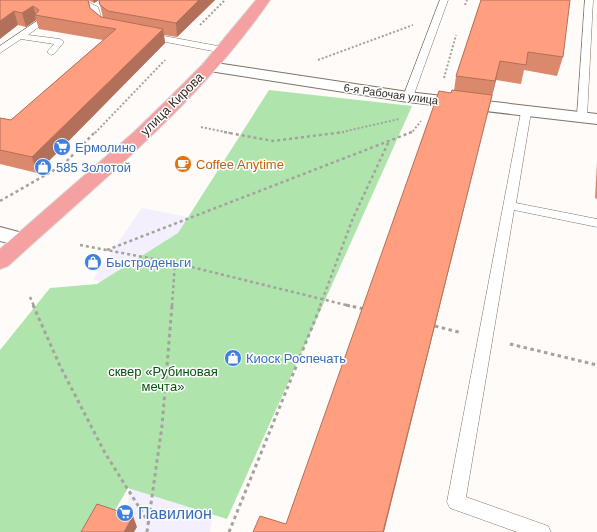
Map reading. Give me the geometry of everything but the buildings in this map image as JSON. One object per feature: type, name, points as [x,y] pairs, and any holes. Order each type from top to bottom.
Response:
[{"type":"main road","name":"улица Кирова","points":[[0,261],[140,136],[209,67],[263,0]]},
{"type":"street","name":"6-я Рабочая улица","points":[[209,67],[408,97],[526,112],[590,118]]},
{"type":"street","points":[[0,234],[23,240]]},
{"type":"lane","points":[[70,0],[98,7],[98,21],[107,28],[115,30]]},
{"type":"lane","points":[[408,97],[444,0]]},
{"type":"lane","points":[[589,0],[590,118]]},
{"type":"lane","points":[[0,50],[37,24]]},
{"type":"lane","points":[[137,34],[223,50]]},
{"type":"lane","points":[[19,36],[60,42],[51,52]]},
{"type":"lane","points":[[526,112],[456,502],[542,532]]},
{"type":"lane","points":[[509,205],[597,223]]},
{"type":"path","points":[[0,202],[63,165],[225,0]]},
{"type":"path","points":[[465,6],[467,0]]},
{"type":"path","points":[[316,60],[410,25],[436,22]]},
{"type":"path","points":[[107,250],[413,131],[437,100],[457,32]]},
{"type":"path","points":[[200,127],[274,141],[342,132],[427,114]]},
{"type":"path","points":[[228,532],[323,299],[353,218],[390,140]]},
{"type":"path","points":[[80,245],[176,263],[367,309]]},
{"type":"path","points":[[147,532],[162,426],[176,263]]},
{"type":"path","points":[[30,297],[60,366],[105,452],[149,523]]},
{"type":"path","points":[[435,326],[597,365]]},
{"type":"shaded area","points":[[142,208],[198,219],[219,467],[210,532],[115,532],[128,509],[135,298],[93,279]]},
{"type":"green space","name":"сквер «Рубиновая мечта»","points":[[269,90],[412,106],[227,519],[128,488],[102,532],[0,532],[0,350],[50,288],[97,284],[178,233]]},
{"type":"place","name":"Ермолино","points":[[62,147]]},
{"type":"place","name":"Coffee Anytime","points":[[183,164]]},
{"type":"place","name":"585 Золотой","points":[[43,167]]},
{"type":"place","name":"Быстроденьги","points":[[93,262]]},
{"type":"place","name":"Киоск Роспечать","points":[[233,358]]},
{"type":"place","name":"Павилион","points":[[125,513]]}]
